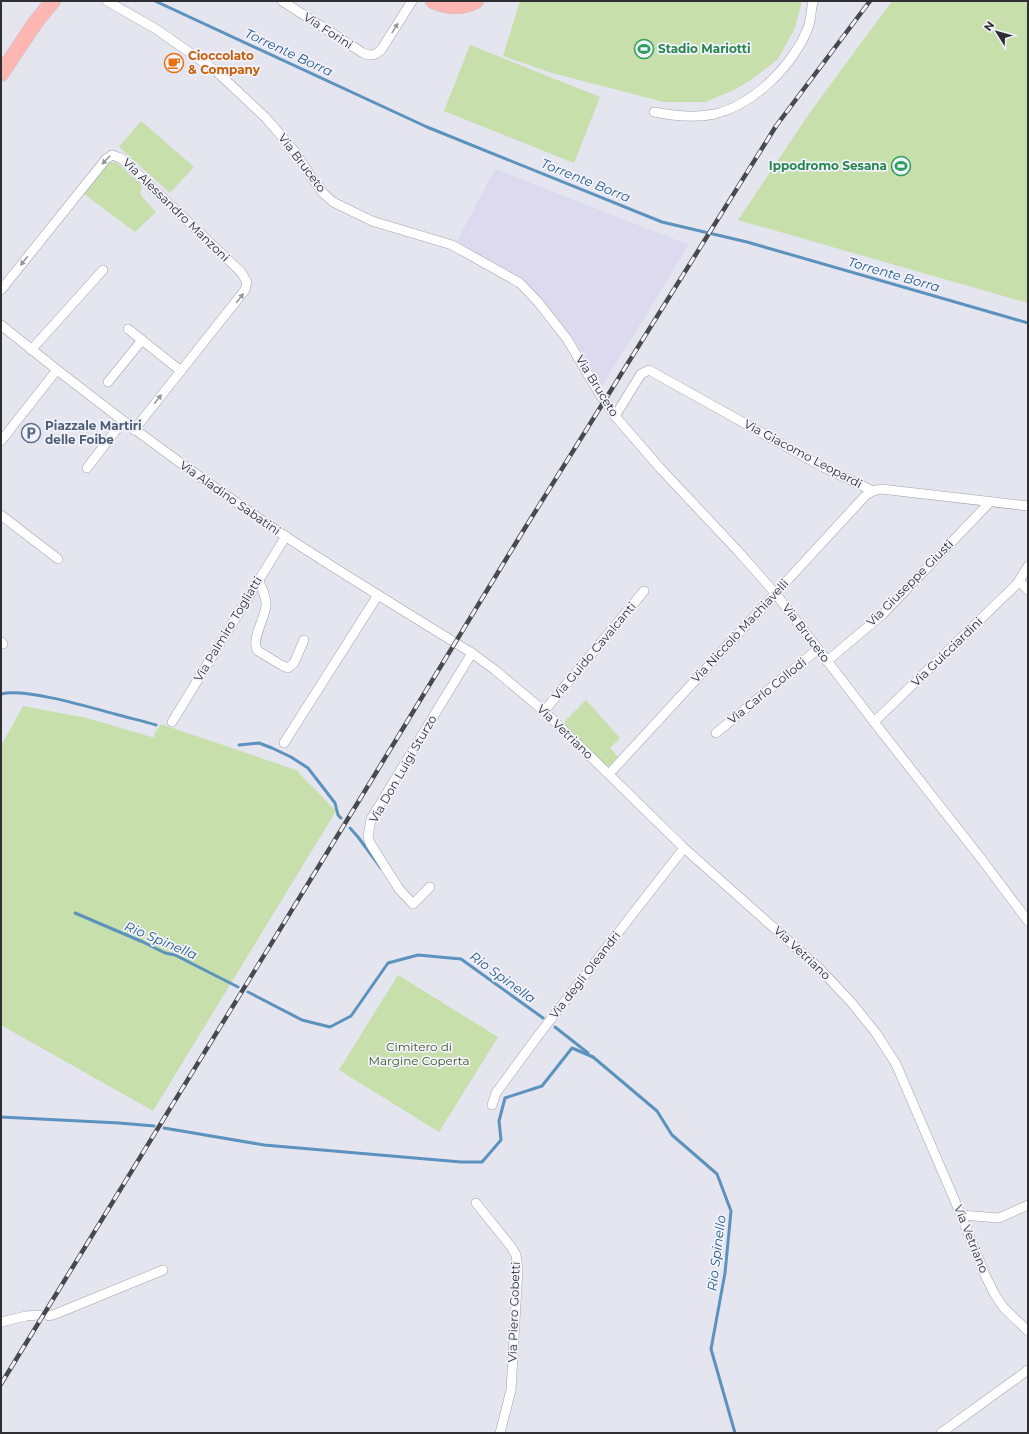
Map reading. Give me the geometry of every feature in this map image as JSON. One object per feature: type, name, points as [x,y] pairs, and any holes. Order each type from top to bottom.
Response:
[{"type":"main road","points":[[1,62],[20,37],[41,1]]},
{"type":"main road","points":[[1,74],[35,23],[53,1]]},
{"type":"main road","points":[[433,1],[446,6],[455,7],[465,6],[476,1]]},
{"type":"street","name":"Via Bruceto","points":[[107,1],[156,29],[222,76],[266,118],[295,152],[324,194],[333,202],[372,220],[448,244],[520,283],[538,302],[567,339],[599,393],[615,416],[660,468],[776,593],[1028,921]]},
{"type":"street","name":"Via Forini","points":[[282,1],[370,56],[381,50],[412,1]]},
{"type":"street","points":[[654,112],[692,117],[715,114],[739,105],[761,90],[781,72],[797,50],[808,27],[813,1]]},
{"type":"street","name":"Via Alessandro Manzoni","points":[[1,290],[106,159],[112,154],[118,156],[241,272],[247,282],[247,286],[243,293],[134,430]]},
{"type":"street","points":[[31,350],[103,270]]},
{"type":"street","name":"Via Aladino Sabatini","points":[[1,325],[56,371],[134,430],[207,482],[286,536],[472,653]]},
{"type":"street","points":[[128,329],[181,371]]},
{"type":"street","points":[[108,382],[142,340]]},
{"type":"street","name":"Via Giacomo Leopardi","points":[[615,416],[641,374],[650,370],[823,467],[873,490],[881,489],[1028,506]]},
{"type":"street","points":[[1,441],[56,371]]},
{"type":"street","points":[[87,468],[122,421]]},
{"type":"street","name":"Via Niccolò Machiavelli","points":[[609,774],[864,496],[873,490]]},
{"type":"street","name":"Via Giuseppe Giusti","points":[[827,661],[883,614],[990,502]]},
{"type":"street","points":[[1,515],[58,560]]},
{"type":"street","name":"Via Palmiro Togliatti","points":[[172,722],[258,579],[286,536]]},
{"type":"street","name":"Via Guicciardini","points":[[874,722],[1019,582],[1028,566]]},
{"type":"street","points":[[258,579],[265,596],[266,606],[255,642],[258,651],[288,668],[294,663],[304,640]]},
{"type":"street","points":[[1019,582],[1028,590]]},
{"type":"street","name":"Via Guido Cavalcanti","points":[[544,711],[644,591]]},
{"type":"street","points":[[284,743],[378,595]]},
{"type":"street","name":"Via Carlo Collodi","points":[[716,733],[818,649]]},
{"type":"street","name":"Via Vetriano","points":[[472,653],[544,711],[684,848],[818,967],[851,1002],[876,1034],[896,1064],[961,1215],[985,1275],[995,1295],[1004,1308],[1028,1331]]},
{"type":"street","name":"Via Don Luigi Sturzo","points":[[430,887],[413,904],[399,890],[370,843],[368,836],[371,819],[472,653]]},
{"type":"street","name":"Via degli Oleandri","points":[[492,1105],[496,1093],[537,1037],[684,848]]},
{"type":"street","name":"Via Piero Gobetti","points":[[476,1203],[512,1248],[516,1255],[518,1269],[511,1390],[500,1433]]},
{"type":"street","points":[[961,1215],[1000,1218],[1028,1205]]},
{"type":"street","points":[[49,1316],[58,1314],[163,1270]]},
{"type":"street","points":[[1,1322],[26,1316],[39,1315]]},
{"type":"street","points":[[941,1433],[1028,1370]]},
{"type":"shaded area","points":[[495,169],[689,245],[602,386],[575,341],[539,301],[456,243]]},
{"type":"green space","name":"Stadio Mariotti","points":[[520,1],[802,1],[795,28],[778,59],[751,80],[732,91],[705,102],[664,102],[552,73],[503,56]]},
{"type":"green space","name":"Ippodromo Sesana","points":[[892,1],[1028,1],[1028,303],[738,220],[811,111]]},
{"type":"green space","points":[[470,45],[600,97],[574,163],[444,111]]},
{"type":"green space","points":[[141,121],[194,167],[170,193],[119,147]]},
{"type":"green space","points":[[110,162],[116,162],[142,186],[140,194],[156,212],[135,232],[84,194]]},
{"type":"green space","points":[[586,700],[620,738],[610,748],[618,757],[609,766],[602,764],[561,725]]},
{"type":"green space","points":[[23,706],[87,718],[155,738],[154,734],[161,724],[296,770],[336,811],[153,1111],[1,1025],[1,746]]},
{"type":"green space","name":"Cimitero di Margine Coperta","points":[[398,975],[498,1037],[439,1132],[339,1070]]},
{"type":"waterway","name":"Torrente Borra","points":[[155,1],[427,127],[662,222],[747,242],[1028,323]]},
{"type":"waterway","points":[[1,694],[26,694],[58,699],[156,725]]},
{"type":"waterway","points":[[239,745],[259,743],[291,757],[308,768],[335,803],[338,815],[341,818]]},
{"type":"waterway","points":[[350,828],[381,868]]},
{"type":"waterway","name":"Rio Spinella","points":[[75,913],[165,953],[175,955],[238,987]]},
{"type":"waterway","name":"Rio Spinella","points":[[248,992],[302,1020],[330,1027],[351,1016],[388,963],[418,955],[461,959],[543,1018]]},
{"type":"waterway","name":"Rio Spinello","points":[[555,1027],[588,1053]]},
{"type":"waterway","points":[[164,1128],[264,1145],[461,1162],[482,1162],[501,1140],[499,1121],[505,1098],[542,1086],[572,1048],[593,1057]]},
{"type":"waterway","name":"Rio Spinello","points":[[593,1057],[657,1111],[672,1135],[717,1174],[731,1211],[725,1273],[711,1349],[735,1433]]},
{"type":"waterway","points":[[1,1117],[154,1126]]},
{"type":"railway","points":[[1,1384],[525,528],[776,126],[870,1]]},
{"type":"place","name":"Stadio Mariotti","points":[[644,49]]},
{"type":"place","name":"Cioccolato & Company","points":[[174,63]]},
{"type":"place","name":"Ippodromo Sesana","points":[[901,166]]},
{"type":"place","name":"Piazzale Martiri delle Foibe","points":[[31,433]]}]
